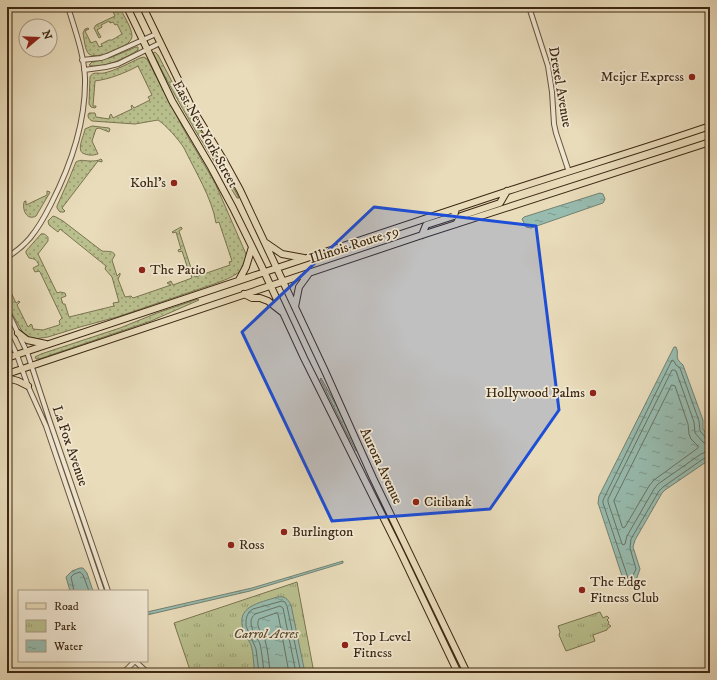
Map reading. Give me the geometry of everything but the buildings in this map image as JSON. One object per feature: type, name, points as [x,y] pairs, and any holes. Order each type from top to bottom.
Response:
[{"type":"main road","name":"East New York Street","points":[[127,7],[172,101],[218,180],[264,272]]},
{"type":"main road","name":"East New York Street","points":[[143,7],[192,108],[231,173],[277,267]]},
{"type":"main road","name":"Illinois Route 59","points":[[7,358],[507,191],[710,126]]},
{"type":"main road","name":"Illinois Route 59","points":[[7,374],[422,235],[710,142]]},
{"type":"main road","points":[[456,224],[460,216],[500,203],[507,191]]},
{"type":"main road","points":[[422,235],[426,225],[454,216],[456,209]]},
{"type":"main road","points":[[265,242],[282,254],[305,258]]},
{"type":"main road","points":[[239,280],[246,267],[252,247]]},
{"type":"main road","name":"Aurora Avenue","points":[[277,267],[326,371],[372,478],[467,673]]},
{"type":"main road","name":"Aurora Avenue","points":[[264,272],[282,312],[400,551],[458,673]]},
{"type":"main road","points":[[295,307],[299,287],[310,272]]},
{"type":"main road","points":[[244,294],[252,298],[260,298],[268,301],[282,312]]},
{"type":"main road","points":[[18,333],[27,340],[48,345]]},
{"type":"main road","points":[[7,378],[28,386]]},
{"type":"street","points":[[7,257],[20,248],[40,225],[60,187],[73,153],[80,128],[84,95],[84,70],[79,44],[68,7]]},
{"type":"street","name":"Drexel Avenue","points":[[529,7],[548,66],[552,92],[554,124],[569,172]]},
{"type":"street","points":[[82,60],[107,56],[156,34]]},
{"type":"street","points":[[84,70],[112,66],[160,43]]},
{"type":"street","name":"La Fox Avenue","points":[[7,310],[27,352],[108,590]]},
{"type":"street","name":"La Fox Avenue","points":[[7,334],[46,426],[102,590]]},
{"type":"street","points":[[123,673],[134,662]]},
{"type":"street","points":[[136,662],[148,673]]},
{"type":"highlighted area","points":[[374,207],[536,226],[559,410],[490,509],[332,521],[242,332]]},
{"type":"green space","points":[[111,7],[119,7],[131,29],[131,39],[116,50],[98,56],[89,54],[84,41],[83,33],[85,29],[89,29],[85,31],[91,43],[96,41],[99,47],[102,46],[101,44],[122,34],[117,24],[115,25],[113,22],[110,23],[109,21],[101,25],[102,27],[97,30],[101,37],[99,38],[94,28],[96,25],[115,16]]},
{"type":"green space","points":[[138,47],[138,50],[114,62],[100,66],[89,65],[92,62],[112,57]]},
{"type":"green space","points":[[155,52],[191,117],[212,148],[239,198],[237,198],[183,109],[153,53]]},
{"type":"green space","points":[[144,57],[147,59],[184,130],[215,183],[246,254],[244,265],[237,273],[222,281],[117,317],[48,337],[34,339],[29,337],[23,333],[9,308],[7,303],[7,284],[16,303],[19,301],[20,302],[17,305],[28,327],[31,324],[33,329],[43,330],[59,325],[59,321],[62,318],[40,272],[35,272],[33,268],[39,265],[38,263],[29,258],[26,253],[26,251],[41,234],[48,237],[48,241],[38,254],[57,293],[65,293],[66,296],[61,298],[63,304],[65,304],[69,317],[114,306],[113,303],[119,302],[112,277],[105,269],[106,266],[60,229],[58,232],[49,225],[48,221],[53,216],[63,221],[102,251],[114,253],[115,255],[112,260],[117,276],[120,273],[118,279],[125,297],[131,296],[133,298],[171,285],[167,283],[171,281],[173,285],[192,278],[191,275],[194,274],[195,277],[230,265],[229,262],[232,261],[219,222],[216,223],[211,204],[203,185],[184,148],[176,137],[161,122],[158,120],[135,124],[92,121],[88,118],[89,113],[95,113],[96,117],[109,119],[111,114],[113,118],[132,109],[132,105],[134,108],[150,100],[148,97],[152,95],[138,66],[106,79],[95,81],[93,106],[96,107],[91,107],[89,104],[91,75],[94,73],[104,73],[114,70]]},
{"type":"green space","points":[[92,126],[110,129],[109,132],[99,128],[96,129],[92,141],[98,154],[87,155],[82,153],[80,147],[85,129]]},
{"type":"green space","points":[[101,159],[102,162],[98,161],[62,208],[65,211],[60,212],[57,206],[76,162],[81,160],[96,161]]},
{"type":"green space","points":[[47,191],[50,192],[36,216],[28,216],[24,208],[24,202],[26,201],[26,205],[47,195]]},
{"type":"green space","points":[[181,227],[182,229],[179,231],[191,268],[196,268],[186,271],[185,270],[188,269],[182,251],[179,252],[178,250],[181,249],[176,232],[172,232]]},
{"type":"green space","points":[[198,299],[199,300],[151,321],[39,359],[36,359],[35,357],[120,328]]},
{"type":"green space","points":[[321,378],[344,419],[358,450],[356,451],[320,379]]},
{"type":"green space","points":[[49,428],[51,429],[91,546],[88,547]]},
{"type":"green space","name":"Carrol Acres","points":[[297,582],[314,673],[191,673],[174,623]]},
{"type":"green space","points":[[600,612],[603,618],[607,616],[609,618],[607,620],[609,622],[608,624],[611,626],[607,630],[593,635],[595,641],[566,651],[559,635],[560,632],[558,626]]},
{"type":"water","points":[[600,193],[603,194],[605,199],[603,203],[531,228],[526,227],[522,219],[524,217]]},
{"type":"water","points":[[674,347],[676,347],[677,358],[683,365],[703,420],[703,429],[708,436],[710,444],[710,460],[662,493],[635,540],[633,547],[640,569],[635,583],[633,586],[629,587],[624,582],[598,503],[599,496]]},
{"type":"water","points":[[343,561],[343,563],[250,591],[148,615],[148,612],[252,588]]},
{"type":"water","points":[[83,568],[87,573],[93,590],[70,590],[66,577],[72,571]]},
{"type":"water","points":[[277,597],[286,598],[291,605],[305,673],[255,673],[252,648],[242,623],[243,616],[250,607]]},
{"type":"place","name":"Meijer Express","points":[[692,77]]},
{"type":"place","name":"Kohl's","points":[[174,183]]},
{"type":"place","name":"The Patio","points":[[142,270]]},
{"type":"place","name":"Hollywood Palms","points":[[593,393]]},
{"type":"place","name":"Citibank","points":[[416,502]]},
{"type":"place","name":"Burlington","points":[[284,532]]},
{"type":"place","name":"Ross","points":[[231,545]]},
{"type":"place","name":"The Edge Fitness Club","points":[[582,590]]},
{"type":"place","name":"Top Level Fitness","points":[[345,645]]}]
